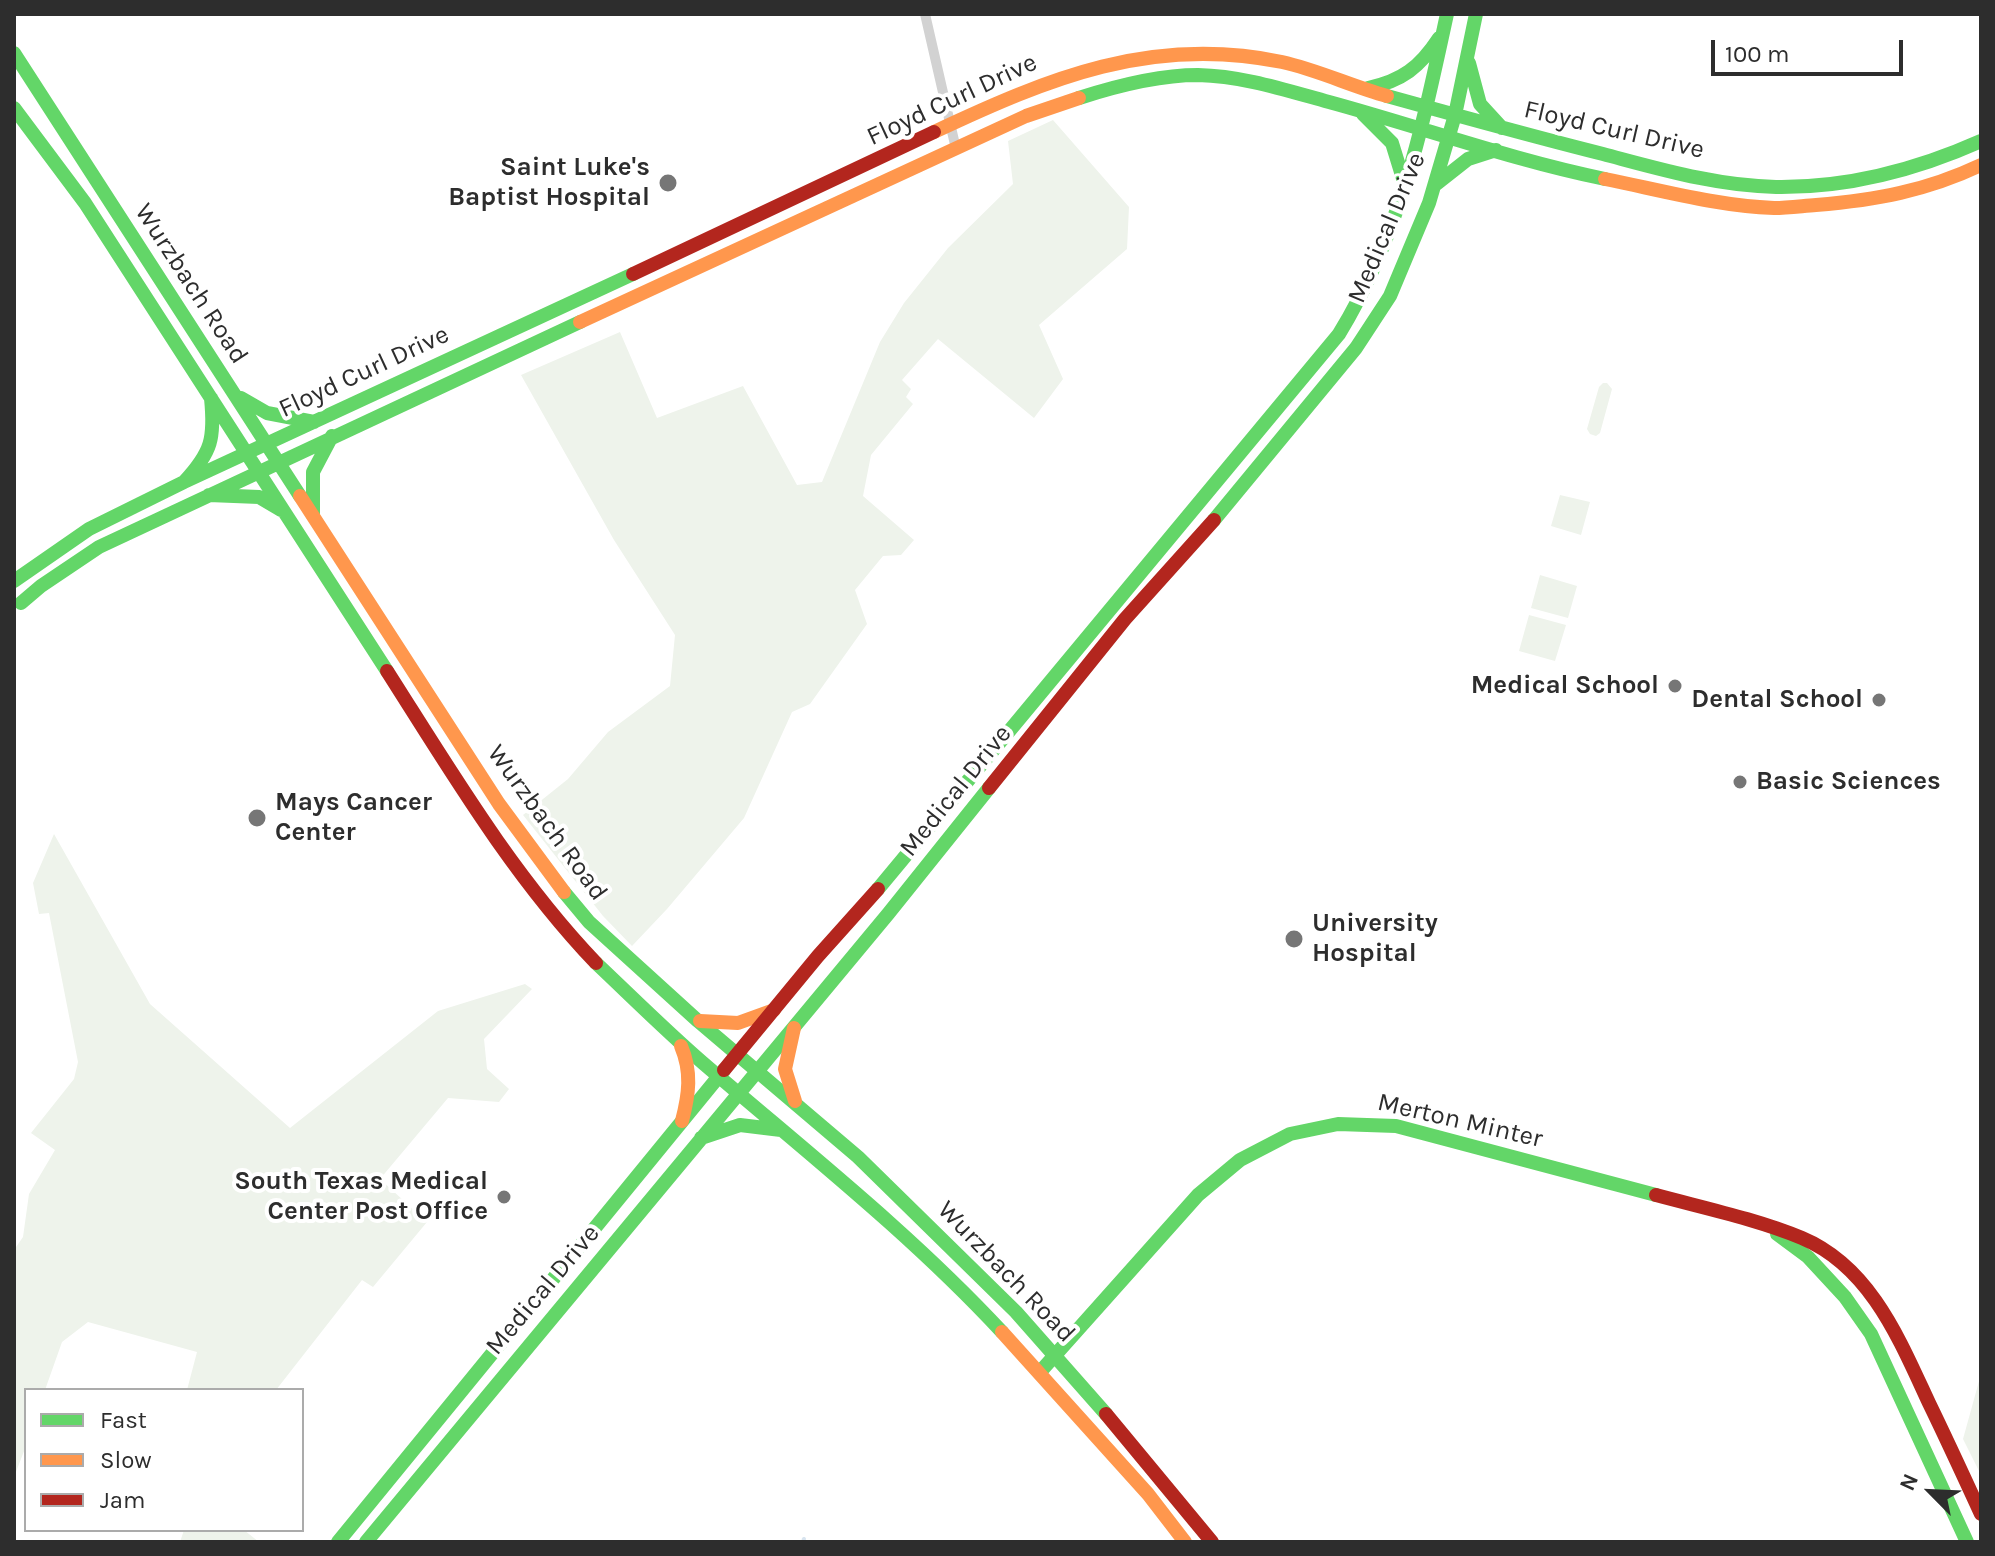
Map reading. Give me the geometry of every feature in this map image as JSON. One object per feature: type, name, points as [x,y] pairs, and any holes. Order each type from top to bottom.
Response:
[{"type":"street","points":[[925,14],[956,149]]},
{"type":"street","name":"Medical Drive","points":[[338,1542],[682,1121],[1339,334],[1369,283],[1405,186],[1423,128],[1447,14]]},
{"type":"street","name":"Medical Drive","points":[[366,1542],[758,1072],[1125,619],[1214,520],[1356,348],[1390,296],[1435,185],[1455,115],[1476,14]]},
{"type":"street","points":[[1361,89],[1404,78],[1427,57],[1443,31]]},
{"type":"street","name":"Wurzbach Road","points":[[14,53],[499,804],[555,882],[589,922],[698,1021],[858,1157],[986,1282],[1130,1441],[1207,1540]]},
{"type":"street","name":"Floyd Curl Drive","points":[[14,581],[89,529],[266,443],[1018,93],[1099,65],[1195,54],[1292,64],[1361,89],[1651,166],[1775,187],[1860,181],[1902,172],[1943,159],[1981,141]]},
{"type":"street","points":[[1468,57],[1480,104],[1502,128]]},
{"type":"street","points":[[1099,65],[1104,89]]},
{"type":"street","name":"Floyd Curl Drive","points":[[21,603],[99,547],[332,436],[1026,116],[1121,84],[1195,75],[1241,78],[1572,172],[1694,197],[1774,208],[1854,202],[1908,193],[1981,165]]},
{"type":"street","name":"Wurzbach Road","points":[[14,108],[85,203],[248,452],[479,816],[533,892],[594,961],[678,1041],[842,1179],[967,1294],[1148,1494],[1185,1542]]},
{"type":"street","points":[[1356,110],[1389,137],[1399,155],[1405,186]]},
{"type":"street","points":[[1435,185],[1468,159],[1497,150]]},
{"type":"street","points":[[232,392],[251,406],[277,417],[314,422]]},
{"type":"street","points":[[184,482],[205,460],[211,448],[211,397]]},
{"type":"street","points":[[314,517],[313,472],[332,436]]},
{"type":"street","points":[[1246,447],[1262,462]]},
{"type":"street","points":[[209,495],[259,497],[286,513]]},
{"type":"street","points":[[698,1021],[732,1026],[774,1010]]},
{"type":"street","points":[[794,1028],[785,1069],[795,1102]]},
{"type":"street","points":[[678,1041],[686,1057],[691,1082],[682,1121]]},
{"type":"street","name":"Merton Minter","points":[[1040,1372],[1198,1192],[1243,1157],[1276,1139],[1317,1126],[1357,1122],[1396,1126],[1737,1217],[1804,1239],[1838,1260],[1892,1323],[1981,1514]]},
{"type":"street","points":[[701,1138],[739,1124],[752,1123],[786,1131]]},
{"type":"street","name":"Merton Minter","points":[[1769,1228],[1808,1257],[1845,1297],[1871,1334],[1967,1542]]},
{"type":"shaded area","points":[[1053,120],[1129,207],[1127,249],[1039,325],[1063,379],[1034,418],[938,339],[902,380],[911,389],[906,397],[913,404],[871,455],[863,496],[914,540],[901,555],[883,556],[855,590],[867,624],[810,704],[792,712],[744,818],[632,946],[603,916],[523,815],[568,779],[608,732],[670,686],[675,635],[614,540],[521,375],[620,332],[657,418],[743,386],[797,485],[822,482],[880,342],[904,303],[948,248],[1013,184],[1008,141]]},
{"type":"shaded area","points":[[1603,383],[1612,389],[1600,433],[1596,436],[1587,429],[1599,387]]},
{"type":"shaded area","points":[[1560,495],[1590,502],[1581,535],[1551,526]]},
{"type":"shaded area","points":[[1540,575],[1577,586],[1568,618],[1531,608]]},
{"type":"shaded area","points":[[1529,615],[1566,625],[1555,661],[1519,651]]},
{"type":"shaded area","points":[[54,834],[150,1004],[290,1128],[438,1011],[525,984],[532,989],[484,1039],[487,1069],[509,1089],[499,1102],[448,1098],[380,1179],[427,1222],[373,1287],[362,1280],[278,1388],[188,1388],[197,1352],[88,1322],[62,1342],[46,1388],[24,1388],[24,1451],[14,1477],[14,1250],[23,1237],[29,1194],[55,1150],[31,1133],[74,1079],[78,1062],[49,913],[39,914],[33,883]]},
{"type":"shaded area","points":[[1981,1374],[1981,1475],[1963,1439]]},
{"type":"shaded area","points":[[183,1532],[246,1532],[259,1542],[180,1542]]},
{"type":"traffic: fast","points":[[878,889],[1339,334],[1379,257],[1394,218],[1418,139],[1447,14]]},
{"type":"traffic: fast","points":[[1214,520],[1356,348],[1390,296],[1429,203],[1455,115],[1476,14]]},
{"type":"traffic: fast","points":[[1368,88],[1409,71],[1425,57],[1439,38]]},
{"type":"traffic: fast","points":[[14,53],[300,496]]},
{"type":"traffic: fast","points":[[1469,63],[1480,104],[1502,128]]},
{"type":"traffic: fast","points":[[1079,98],[1122,85],[1167,77],[1198,75],[1231,78],[1280,88],[1501,153],[1605,179]]},
{"type":"traffic: fast","points":[[1387,96],[1667,171],[1754,186],[1803,186],[1855,181],[1907,169],[1981,141]]},
{"type":"traffic: fast","points":[[14,108],[85,203],[387,671]]},
{"type":"traffic: fast","points":[[1363,114],[1392,143],[1404,182]]},
{"type":"traffic: fast","points":[[1435,185],[1468,159],[1496,150]]},
{"type":"traffic: fast","points":[[14,581],[89,529],[633,274]]},
{"type":"traffic: fast","points":[[21,603],[99,547],[580,322]]},
{"type":"traffic: fast","points":[[184,482],[201,462],[210,444],[211,398]]},
{"type":"traffic: fast","points":[[241,398],[267,413],[314,422]]},
{"type":"traffic: fast","points":[[313,515],[313,472],[332,436]]},
{"type":"traffic: fast","points":[[209,495],[259,497],[281,510]]},
{"type":"traffic: fast","points":[[366,1542],[989,788]]},
{"type":"traffic: fast","points":[[564,892],[589,922],[698,1021],[858,1157],[1016,1312],[1106,1414]]},
{"type":"traffic: fast","points":[[596,963],[689,1051],[894,1226],[1002,1332]]},
{"type":"traffic: fast","points":[[338,1542],[724,1070]]},
{"type":"traffic: fast","points":[[1040,1372],[1198,1195],[1240,1160],[1290,1134],[1338,1124],[1396,1126],[1656,1195]]},
{"type":"traffic: fast","points":[[701,1138],[740,1125],[781,1130]]},
{"type":"traffic: fast","points":[[1777,1234],[1808,1257],[1845,1297],[1871,1334],[1967,1542]]},
{"type":"traffic: slow","points":[[934,132],[1060,79],[1145,58],[1189,54],[1234,55],[1282,62],[1387,96]]},
{"type":"traffic: slow","points":[[580,322],[1026,116],[1079,98]]},
{"type":"traffic: slow","points":[[1605,179],[1710,201],[1779,208],[1900,193],[1940,182],[1981,165]]},
{"type":"traffic: slow","points":[[300,496],[499,804],[564,892]]},
{"type":"traffic: slow","points":[[700,1021],[738,1023],[774,1010]]},
{"type":"traffic: slow","points":[[794,1028],[785,1069],[795,1101]]},
{"type":"traffic: slow","points":[[681,1046],[688,1083],[682,1121]]},
{"type":"traffic: slow","points":[[1002,1332],[1148,1494],[1185,1542]]},
{"type":"traffic: jam","points":[[633,274],[934,132]]},
{"type":"traffic: jam","points":[[989,788],[1125,619],[1214,520]]},
{"type":"traffic: jam","points":[[387,671],[511,859],[537,895],[596,963]]},
{"type":"traffic: jam","points":[[724,1070],[878,889]]},
{"type":"traffic: jam","points":[[1656,1195],[1784,1231],[1826,1251],[1847,1267],[1865,1287],[1894,1331],[1981,1514]]},
{"type":"traffic: jam","points":[[1106,1414],[1212,1542]]},
{"type":"place","name":"Saint Luke's Baptist Hospital","points":[[668,183]]},
{"type":"place","name":"Medical School","points":[[1675,686]]},
{"type":"place","name":"Dental School","points":[[1879,700]]},
{"type":"place","name":"Basic Sciences","points":[[1740,782]]},
{"type":"place","name":"Mays Cancer Center","points":[[257,818]]},
{"type":"place","name":"University Hospital","points":[[1294,939]]},
{"type":"place","name":"South Texas Medical Center Post Office","points":[[504,1197]]}]
